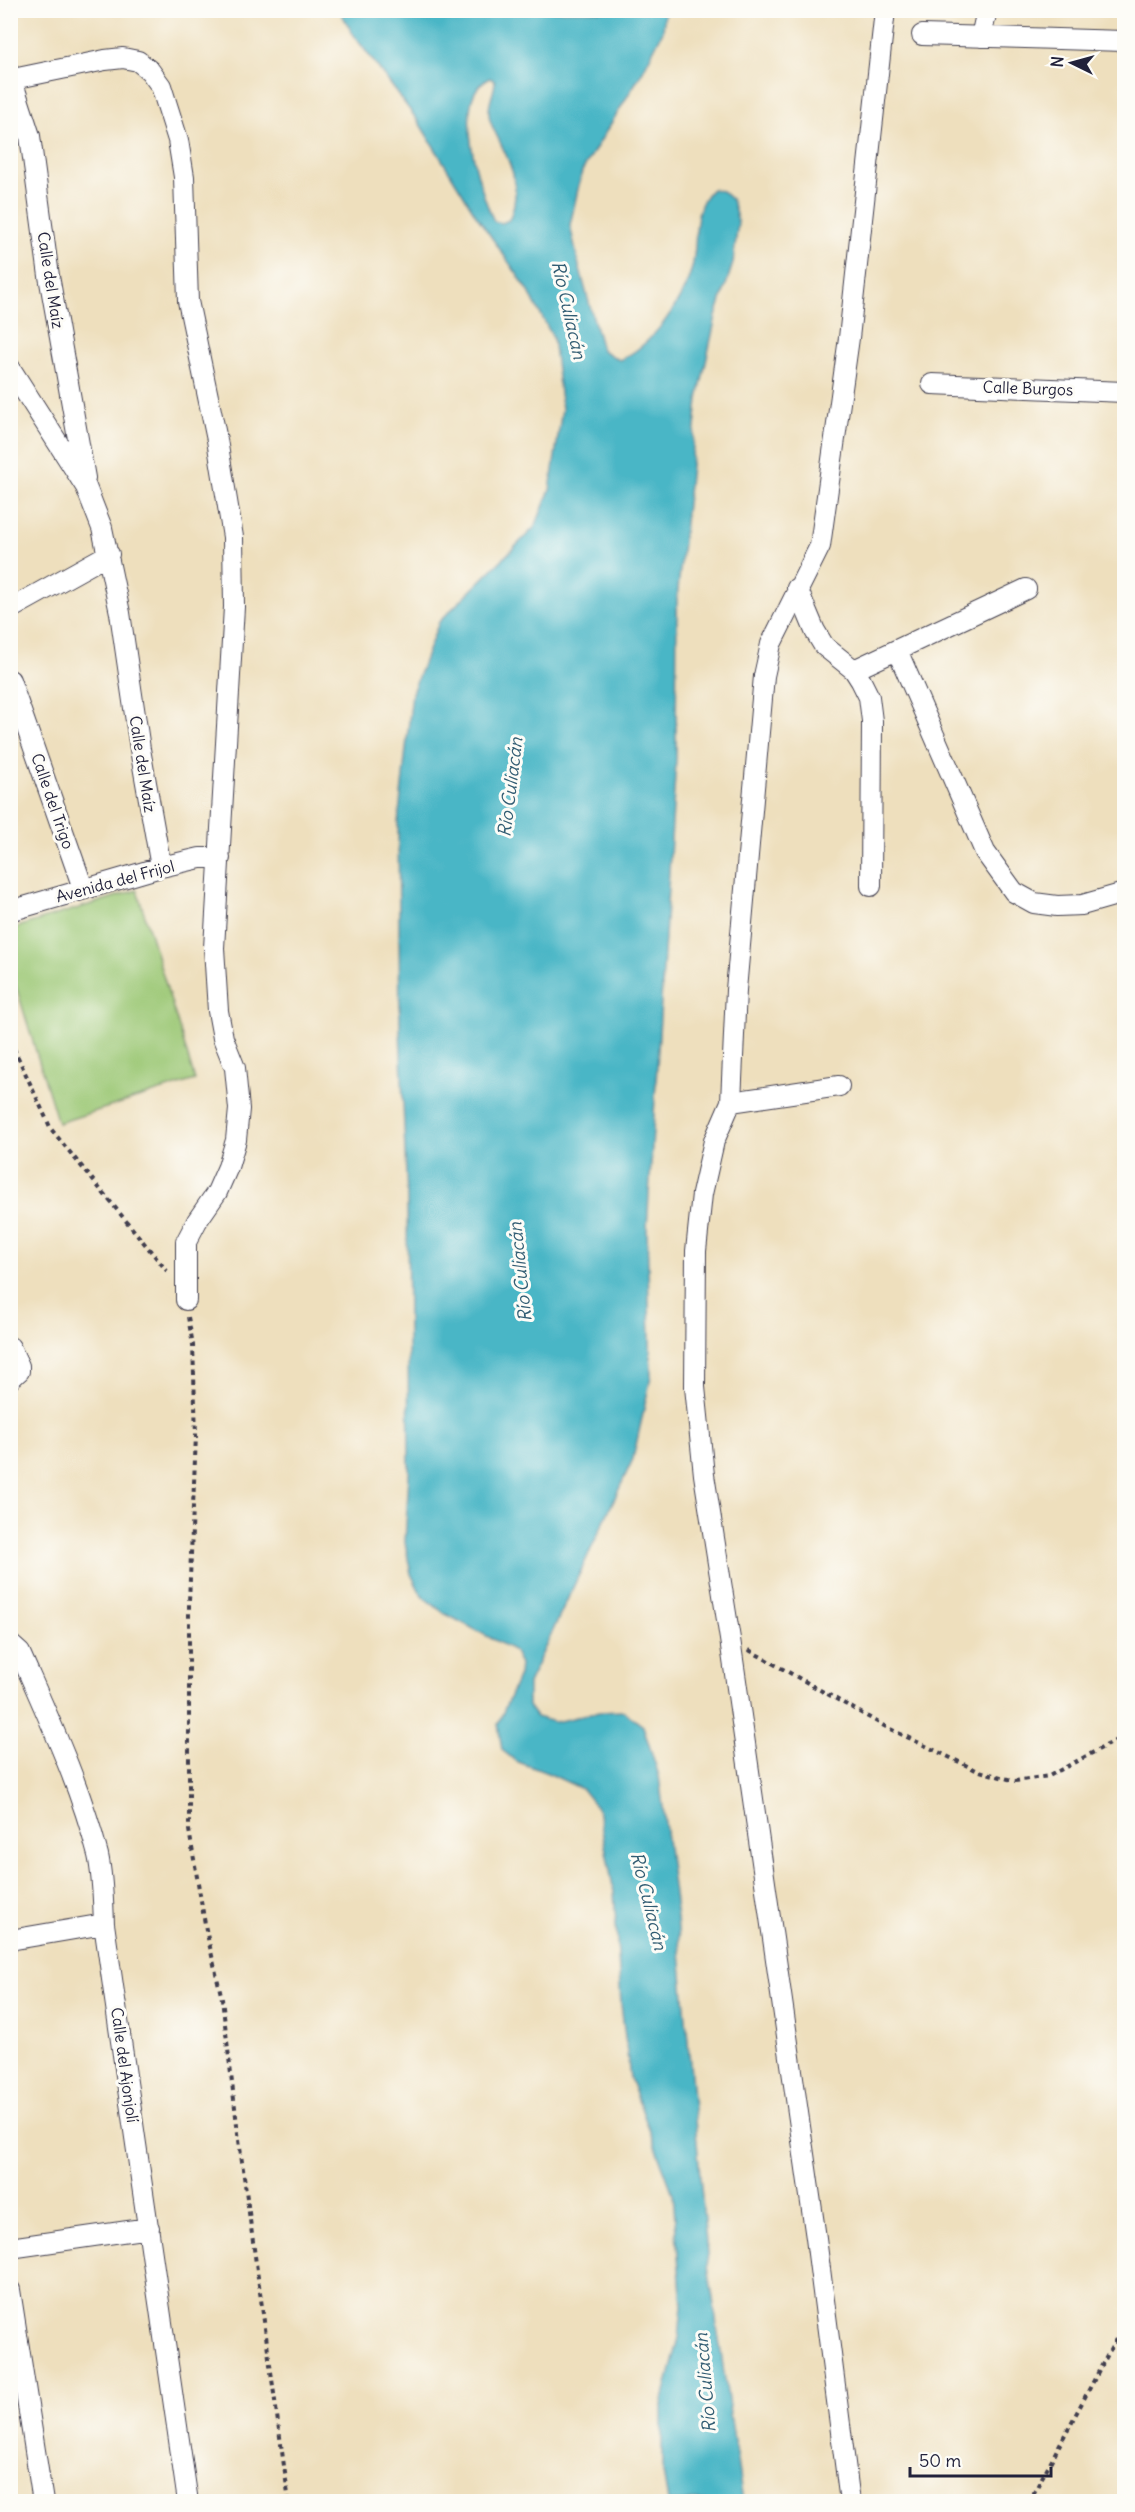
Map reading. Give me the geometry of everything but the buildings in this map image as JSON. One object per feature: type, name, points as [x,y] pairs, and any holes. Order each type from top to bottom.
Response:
[{"type":"street","points":[[850,2502],[816,2238],[730,1639],[704,1475],[695,1387],[696,1251],[702,1194],[714,1141],[731,1102],[736,990],[764,676],[771,644],[820,546],[849,338],[885,10]]},
{"type":"street","points":[[981,37],[987,10]]},
{"type":"street","points":[[922,35],[1125,40]]},
{"type":"street","points":[[12,76],[105,60],[123,58],[138,61],[150,71],[161,86],[178,140],[186,212],[188,301],[221,461],[233,537],[234,607],[215,938],[215,979],[223,1038],[235,1068],[239,1110],[236,1140],[228,1167],[217,1192],[196,1221],[186,1242],[186,1300]]},
{"type":"street","name":"Calle del Maíz","points":[[12,76],[30,136],[49,276],[86,487],[109,554],[161,867]]},
{"type":"street","points":[[10,368],[86,487]]},
{"type":"street","name":"Calle Burgos","points":[[932,384],[1125,392]]},
{"type":"street","points":[[10,609],[109,554]]},
{"type":"street","points":[[797,588],[814,631],[824,646],[854,670],[868,697],[872,721],[871,886]]},
{"type":"street","points":[[854,670],[1026,589]]},
{"type":"street","points":[[897,650],[985,852],[1014,892],[1034,903],[1057,906],[1082,905],[1125,893]]},
{"type":"street","name":"Calle del Trigo","points":[[10,680],[83,888]]},
{"type":"street","name":"Avenida del Frijol","points":[[10,911],[161,867],[200,858],[220,858]]},
{"type":"street","points":[[731,1102],[840,1086]]},
{"type":"street","points":[[10,1347],[19,1371],[10,1379]]},
{"type":"street","name":"Calle del Ajonjolí","points":[[10,1644],[21,1653],[69,1767],[98,1856],[103,1889],[104,1924],[188,2502]]},
{"type":"street","points":[[10,1940],[104,1924]]},
{"type":"street","points":[[10,2248],[149,2228]]},
{"type":"street","points":[[10,2290],[44,2502]]},
{"type":"path","points":[[10,1040],[51,1129],[161,1262],[186,1300],[193,1345],[196,1436],[189,1602],[189,1830],[206,1930],[222,1999],[288,2502]]},
{"type":"path","points":[[730,1639],[886,1726],[976,1770],[1015,1781],[1049,1776],[1125,1736]]},
{"type":"path","points":[[1029,2502],[1125,2324]]},
{"type":"green space","points":[[137,890],[195,1080],[58,1123],[11,970],[11,929]]},
{"type":"water","name":"Río Culiacán","points":[[340,11],[665,11],[663,31],[643,71],[582,171],[570,225],[602,350],[619,360],[631,354],[654,334],[681,295],[692,268],[698,216],[705,197],[712,189],[722,191],[732,200],[738,222],[733,263],[716,316],[698,399],[677,599],[676,759],[647,1228],[651,1377],[633,1459],[528,1684],[528,1706],[536,1717],[555,1722],[599,1712],[623,1711],[643,1726],[659,1776],[677,1918],[708,2265],[743,2501],[668,2501],[662,2467],[662,2404],[679,2338],[682,2306],[673,2194],[630,2078],[621,2004],[614,1892],[598,1809],[582,1789],[516,1761],[502,1750],[498,1724],[519,1675],[520,1664],[513,1650],[444,1613],[422,1596],[411,1574],[405,1542],[409,1474],[407,1199],[400,1030],[398,823],[412,693],[439,622],[535,527],[550,490],[562,409],[553,338],[528,290],[476,215],[418,121],[353,34]],"holes":[[[490,78],[495,81],[489,117],[512,170],[515,189],[515,199],[509,220],[502,223],[494,221],[488,207],[471,145],[471,103],[478,88]]]}]
